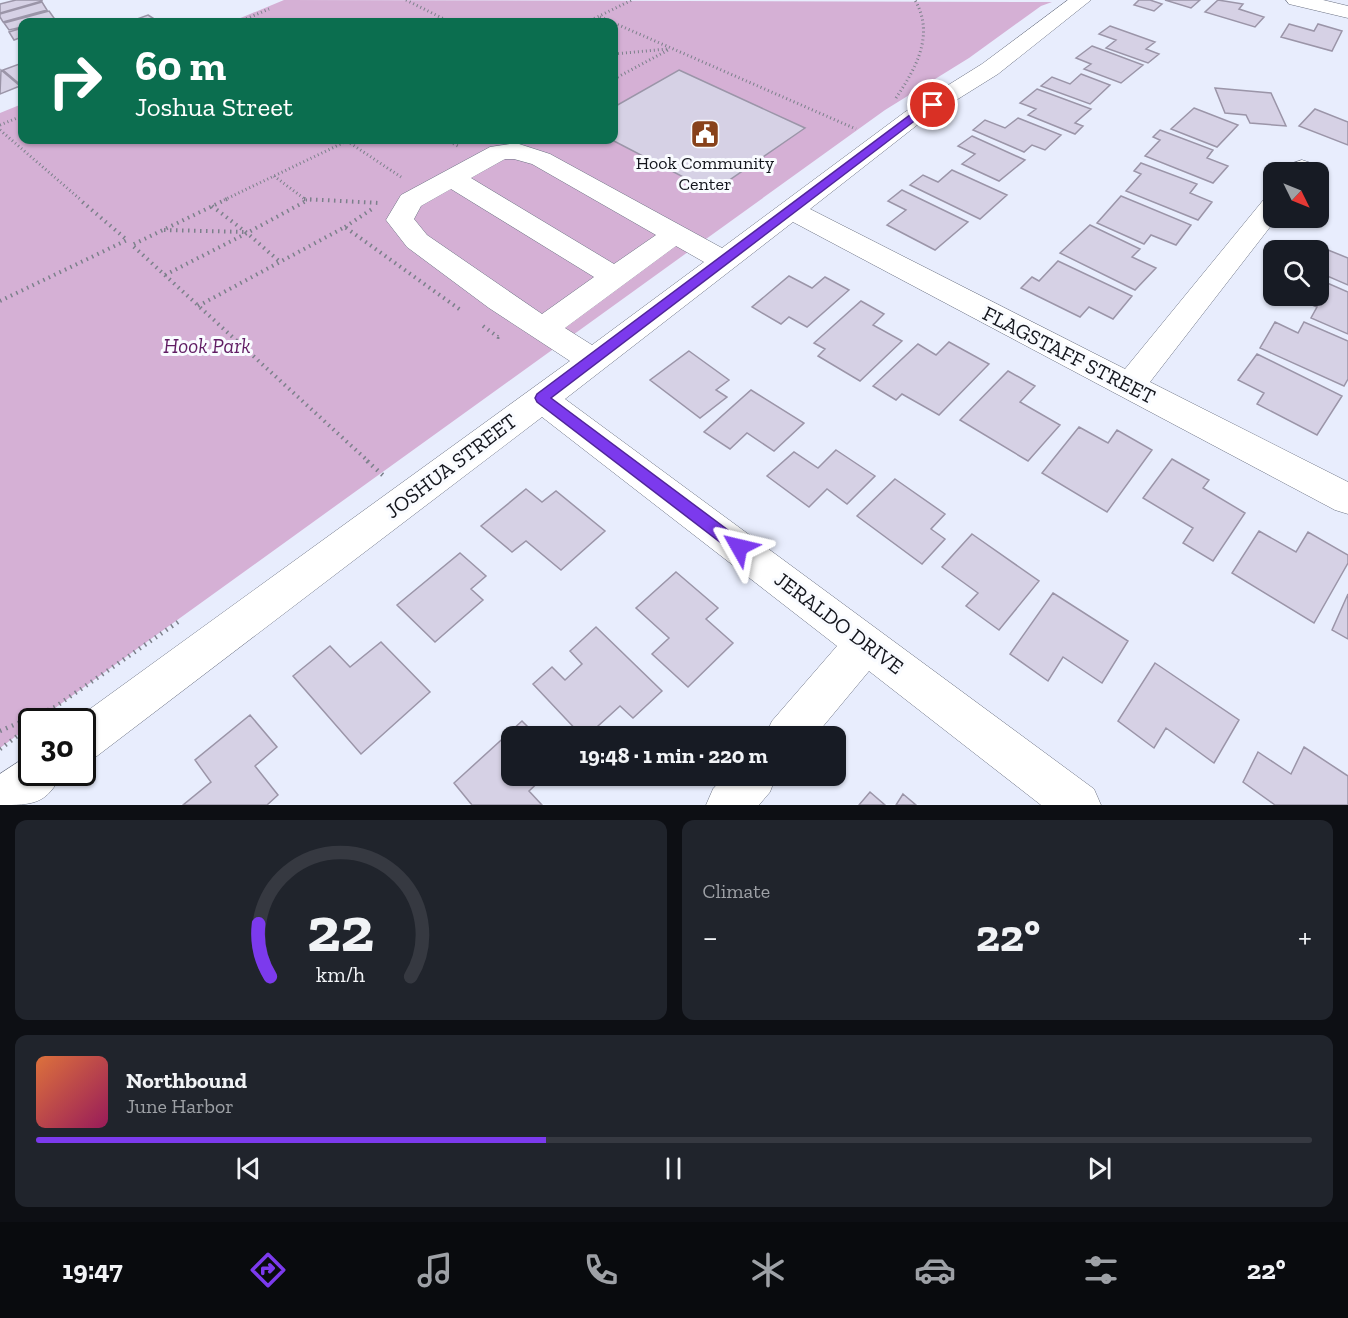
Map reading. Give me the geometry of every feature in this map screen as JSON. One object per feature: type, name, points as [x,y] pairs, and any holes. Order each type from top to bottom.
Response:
[{"type":"street","name":"JOSHUA STREET","points":[[96,731],[593,361],[913,117],[990,69],[1081,0]]},
{"type":"street","points":[[1296,0],[1348,12]]},
{"type":"street","points":[[593,361],[500,301],[417,241],[400,220],[410,201],[499,152],[516,151],[541,159],[724,261]]},
{"type":"street","points":[[452,178],[615,277]]},
{"type":"street","name":"FLAGSTAFF STREET","points":[[791,210],[1348,499]]},
{"type":"street","points":[[1129,386],[1263,218]]},
{"type":"street","points":[[544,328],[675,234]]},
{"type":"street","name":"JERALDO DRIVE","points":[[542,398],[1078,805]]},
{"type":"street","points":[[795,726],[866,643]]},
{"type":"street","points":[[0,802],[21,786]]},
{"type":"street","points":[[729,805],[745,786]]},
{"type":"path","points":[[406,0],[442,18]]},
{"type":"path","points":[[595,18],[632,0]]},
{"type":"path","points":[[248,18],[269,9]]},
{"type":"path","points":[[599,16],[603,18]]},
{"type":"path","points":[[618,25],[862,132]]},
{"type":"path","points":[[618,54],[671,49]]},
{"type":"path","points":[[618,77],[671,49]]},
{"type":"path","points":[[0,125],[18,118]]},
{"type":"path","points":[[0,130],[127,240],[387,478],[377,485]]},
{"type":"path","points":[[132,245],[340,144]]},
{"type":"path","points":[[354,144],[405,179]]},
{"type":"path","points":[[274,176],[306,200]]},
{"type":"path","points":[[165,275],[306,200],[382,203],[345,227],[198,306]]},
{"type":"path","points":[[212,206],[247,232],[280,262]]},
{"type":"path","points":[[345,227],[470,316]]},
{"type":"path","points":[[163,230],[247,232]]},
{"type":"path","points":[[0,301],[127,240]]},
{"type":"path","points":[[479,323],[498,337],[508,330]]},
{"type":"path","points":[[0,731],[55,707],[182,620]]},
{"type":"path","points":[[0,748],[18,735]]},
{"type":"green space","name":"Hook Park","points":[[284,0],[1052,2],[1041,6],[969,58],[885,110],[55,708],[18,708],[18,735],[0,748],[0,113],[18,106],[18,144],[618,144],[618,18],[241,18]]},
{"type":"building","points":[[16,0],[42,1],[0,13],[0,4]]},
{"type":"building","points":[[1139,0],[1150,0],[1162,4],[1154,11],[1134,5]]},
{"type":"building","points":[[1165,0],[1200,0],[1191,8]]},
{"type":"building","points":[[1218,0],[1243,4],[1239,9],[1264,17],[1255,27],[1205,12]]},
{"type":"building","points":[[42,2],[47,10],[3,22],[0,17],[0,14]]},
{"type":"building","points":[[49,11],[54,18],[23,18]]},
{"type":"building","points":[[18,19],[18,28],[9,30],[4,23]]},
{"type":"building","points":[[1289,24],[1314,31],[1318,24],[1342,31],[1332,51],[1281,37]]},
{"type":"building","points":[[1110,26],[1155,42],[1146,49],[1159,54],[1148,63],[1106,48],[1116,40],[1099,34]]},
{"type":"building","points":[[18,29],[18,38],[14,40],[9,32]]},
{"type":"building","points":[[1092,46],[1143,65],[1121,83],[1084,69],[1091,64],[1076,58]]},
{"type":"building","points":[[18,64],[18,83],[3,70]]},
{"type":"building","points":[[1,70],[18,87],[0,94]]},
{"type":"building","name":"Hook Community Center","points":[[679,70],[805,128],[712,192],[618,143],[618,105]]},
{"type":"building","points":[[1081,74],[1110,85],[1090,104],[1041,86],[1052,77],[1070,84]]},
{"type":"building","points":[[1215,88],[1271,93],[1286,126],[1250,123],[1246,115],[1225,113]]},
{"type":"building","points":[[1037,89],[1091,109],[1075,123],[1083,126],[1075,134],[1028,115],[1036,109],[1020,103]]},
{"type":"building","points":[[1194,108],[1238,125],[1217,147],[1171,129]]},
{"type":"building","points":[[1315,109],[1348,122],[1348,145],[1299,126]]},
{"type":"building","points":[[1018,118],[1061,135],[1045,150],[1032,145],[1024,152],[973,130],[985,120],[1005,128]]},
{"type":"building","points":[[1160,130],[1213,150],[1207,158],[1228,166],[1213,183],[1145,156],[1160,140],[1153,137]]},
{"type":"building","points":[[972,136],[1025,160],[999,181],[962,164],[975,154],[958,146]]},
{"type":"building","points":[[1141,163],[1197,184],[1190,193],[1212,202],[1198,220],[1126,191],[1141,174],[1134,171]]},
{"type":"building","points":[[952,170],[1007,195],[980,219],[910,185],[923,175],[938,182]]},
{"type":"building","points":[[902,190],[968,222],[935,250],[887,225],[906,210],[888,201]]},
{"type":"building","points":[[1121,196],[1191,225],[1176,245],[1151,235],[1144,244],[1097,223]]},
{"type":"building","points":[[1090,225],[1140,249],[1132,257],[1156,268],[1135,290],[1060,253]]},
{"type":"building","points":[[1329,250],[1348,258],[1348,285],[1329,277]]},
{"type":"building","points":[[1058,261],[1132,296],[1113,319],[1089,307],[1080,317],[1021,288],[1032,277],[1039,281]]},
{"type":"building","points":[[789,276],[812,288],[825,277],[849,290],[807,327],[789,317],[781,324],[752,307]]},
{"type":"building","points":[[1329,284],[1348,292],[1348,334],[1311,318],[1317,307],[1315,306],[1329,306]]},
{"type":"building","points":[[861,301],[884,314],[873,325],[902,341],[860,381],[818,356],[825,349],[814,343]]},
{"type":"building","points":[[1275,322],[1298,333],[1304,322],[1348,341],[1348,379],[1344,386],[1260,348]]},
{"type":"building","points":[[949,342],[989,364],[939,415],[902,394],[896,400],[873,386],[918,344],[936,355]]},
{"type":"building","points":[[689,351],[729,380],[716,390],[727,397],[700,418],[650,380]]},
{"type":"building","points":[[1257,354],[1342,396],[1317,435],[1257,404],[1264,393],[1238,380]]},
{"type":"building","points":[[1008,371],[1035,386],[1020,402],[1060,425],[1028,461],[960,420]]},
{"type":"building","points":[[751,390],[804,423],[774,451],[747,433],[730,449],[704,432]]},
{"type":"building","points":[[1079,427],[1108,443],[1117,430],[1152,450],[1107,512],[1042,473]]},
{"type":"building","points":[[836,450],[875,476],[847,504],[827,489],[809,507],[767,476],[794,452],[818,468]]},
{"type":"building","points":[[1172,459],[1209,480],[1203,488],[1245,513],[1213,561],[1183,543],[1193,528],[1143,498]]},
{"type":"building","points":[[895,479],[945,514],[931,529],[945,539],[922,564],[857,516]]},
{"type":"building","points":[[526,489],[542,502],[556,491],[605,531],[561,570],[526,541],[512,552],[481,526]]},
{"type":"building","points":[[1259,531],[1296,552],[1308,532],[1348,555],[1348,563],[1314,623],[1232,573]]},
{"type":"building","points":[[972,534],[1039,581],[999,630],[966,606],[978,593],[942,567]]},
{"type":"building","points":[[460,553],[486,576],[471,589],[483,600],[435,642],[397,605]]},
{"type":"building","points":[[676,572],[718,608],[706,619],[733,643],[688,687],[652,654],[669,638],[636,608]]},
{"type":"building","points":[[1053,593],[1128,641],[1102,683],[1063,657],[1048,681],[1010,654]]},
{"type":"building","points":[[1348,594],[1348,639],[1332,630]]},
{"type":"building","points":[[596,627],[662,691],[633,718],[620,706],[598,726],[573,726],[533,684],[552,667],[565,680],[582,664],[570,651]]},
{"type":"building","points":[[381,642],[430,692],[361,754],[293,676],[330,646],[350,667]]},
{"type":"building","points":[[1155,663],[1239,720],[1214,763],[1166,728],[1154,748],[1118,721]]},
{"type":"building","points":[[250,715],[277,747],[255,766],[278,795],[267,805],[183,805],[211,782],[195,760]]},
{"type":"building","points":[[522,721],[527,726],[517,726]]},
{"type":"building","points":[[501,740],[501,786],[534,786],[529,791],[542,805],[472,805],[454,783]]},
{"type":"building","points":[[1304,747],[1348,776],[1348,805],[1275,805],[1243,782],[1258,752],[1291,774]]},
{"type":"building","points":[[870,792],[885,805],[859,805]]},
{"type":"building","points":[[903,794],[916,805],[896,805]]},
{"type":"place","name":"Hook Community Center","points":[[705,134]]},
{"type":"route","points":[[739,547],[542,398],[913,117],[933,105]]}]
